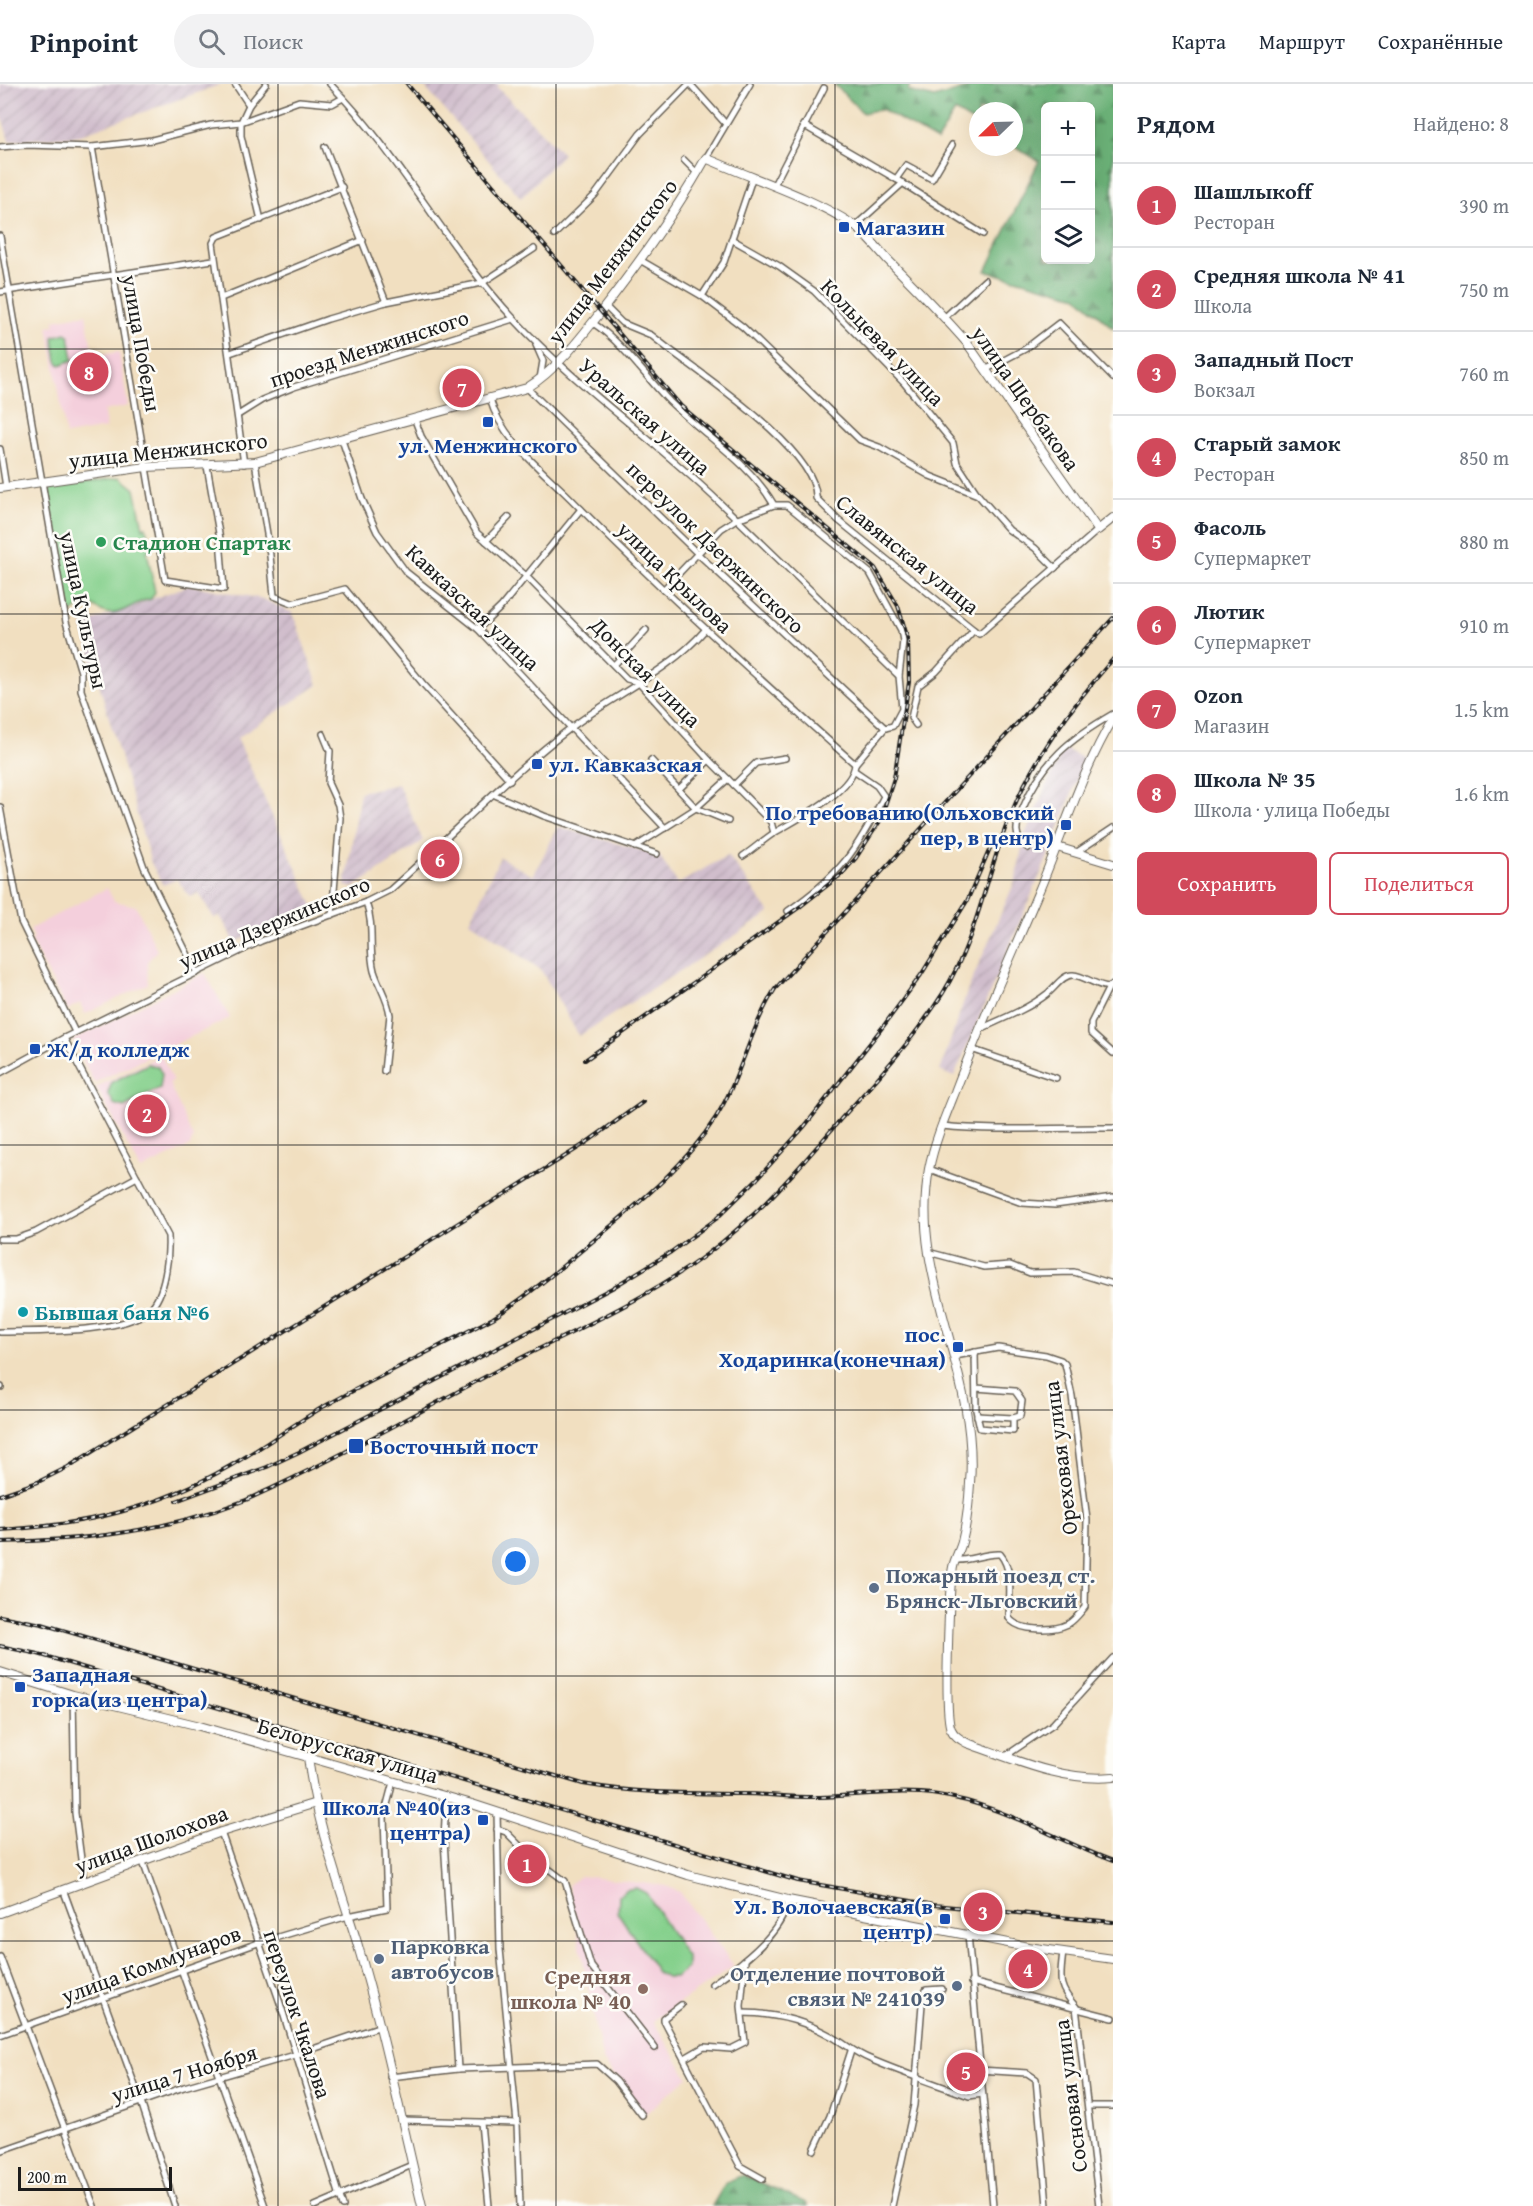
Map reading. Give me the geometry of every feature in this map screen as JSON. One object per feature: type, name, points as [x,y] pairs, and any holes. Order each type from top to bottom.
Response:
[{"type":"street","points":[[235,84],[249,105]]},
{"type":"street","points":[[261,220],[241,136],[241,122],[249,105],[266,84]]},
{"type":"street","name":"Уральская улица","points":[[330,84],[386,149],[482,283],[513,319],[721,503],[735,520],[899,676]]},
{"type":"street","points":[[554,235],[595,195],[640,134],[690,84],[725,123]]},
{"type":"street","name":"улица Менжинского","points":[[3,487],[146,467],[255,462],[527,388],[559,362],[606,307],[697,173],[750,84]]},
{"type":"street","points":[[774,185],[824,88]]},
{"type":"street","points":[[0,147],[26,145],[92,147],[152,140],[211,125],[241,122],[299,101],[332,104],[344,98]]},
{"type":"street","points":[[803,125],[903,183],[983,234]]},
{"type":"street","points":[[896,179],[906,165],[932,179],[951,145]]},
{"type":"street","name":"улица Победы","points":[[92,147],[165,580],[224,589],[220,539],[207,466]]},
{"type":"street","points":[[325,147],[386,302]]},
{"type":"street","name":"улица Щербакова","points":[[706,158],[752,179],[774,185],[855,226],[945,317],[987,369],[1029,434],[1098,530]]},
{"type":"street","points":[[684,160],[697,173]]},
{"type":"street","points":[[702,296],[724,262],[752,179]]},
{"type":"street","points":[[855,226],[903,183]]},
{"type":"street","points":[[244,464],[230,353],[213,260],[213,243],[216,237],[342,187]]},
{"type":"street","name":"улица Культуры","points":[[0,236],[66,622],[81,672],[81,690],[144,867],[197,973]]},
{"type":"street","points":[[221,298],[363,240]]},
{"type":"street","name":"Кольцевая улица","points":[[733,240],[779,266],[814,291],[903,383],[953,443],[957,463],[978,495],[1009,530],[1035,548],[1055,568]]},
{"type":"street","points":[[230,353],[328,318],[386,302],[482,283],[534,249]]},
{"type":"street","points":[[0,292],[213,260]]},
{"type":"street","name":"Кольцевая улица","points":[[640,260],[702,296],[776,357],[860,440],[879,447],[930,476],[978,495]]},
{"type":"street","name":"улица Щербакова","points":[[945,317],[985,280]]},
{"type":"street","name":"Славянская улица","points":[[606,307],[622,323],[651,335],[781,438],[805,467],[816,487],[816,498],[838,520],[979,634],[1055,568]]},
{"type":"street","name":"проезд Менжинского","points":[[238,415],[262,399],[294,387],[513,319]]},
{"type":"street","points":[[593,323],[609,334],[672,403],[750,472],[774,505],[735,520],[721,529],[663,590]]},
{"type":"street","points":[[987,369],[1025,349],[1059,323],[1113,378]]},
{"type":"street","points":[[535,340],[543,361],[539,380]]},
{"type":"street","name":"переулок Дзержинского","points":[[527,388],[696,554],[885,729]]},
{"type":"street","name":"улица Крылова","points":[[490,399],[498,424],[581,509],[705,630],[855,764]]},
{"type":"street","name":"Донская улица","points":[[415,420],[421,436],[477,533],[525,575],[627,679],[638,682],[709,760],[771,822],[774,833]]},
{"type":"street","name":"Кавказская улица","points":[[342,440],[362,499],[377,532],[406,572],[478,629],[665,828]]},
{"type":"street","points":[[0,449],[3,487]]},
{"type":"street","points":[[255,462],[270,546],[274,596],[292,603],[345,589],[424,684],[510,780]]},
{"type":"street","name":"Славянская улица","points":[[774,505],[787,505],[870,573],[901,630],[903,641],[899,676]]},
{"type":"street","points":[[478,629],[501,607],[581,509]]},
{"type":"street","points":[[486,541],[509,517]]},
{"type":"street","points":[[1055,568],[1113,518]]},
{"type":"street","points":[[614,665],[646,630]]},
{"type":"street","name":"улица Дзержинского","points":[[0,1073],[75,1032],[261,941],[366,902],[390,890],[510,780],[571,728],[691,647],[705,630]]},
{"type":"street","points":[[916,725],[911,718],[918,686],[936,672],[974,630]]},
{"type":"street","points":[[743,856],[774,833],[830,798],[855,771],[855,764],[885,729],[893,726],[902,709],[899,676]]},
{"type":"street","points":[[1028,848],[1019,841],[1015,832],[1039,773],[1066,744],[1113,714]]},
{"type":"street","points":[[1113,719],[1080,785],[1057,847],[971,1049],[942,1126],[929,1169],[924,1210],[928,1252],[955,1356],[972,1442],[966,1525],[950,1591],[947,1701],[950,1727],[956,1737],[967,1743],[1057,1773],[1087,1778],[1113,1777]]},
{"type":"street","points":[[322,734],[330,751],[328,783],[338,805],[340,818],[332,915]]},
{"type":"street","points":[[734,785],[756,763],[786,758]]},
{"type":"street","points":[[651,760],[696,808],[728,821]]},
{"type":"street","points":[[679,789],[709,760]]},
{"type":"street","points":[[788,911],[832,878],[864,837],[884,796],[877,786],[855,771]]},
{"type":"street","points":[[635,847],[696,808],[728,779]]},
{"type":"street","points":[[495,795],[543,816],[657,854]]},
{"type":"street","points":[[0,807],[21,922],[75,1032]]},
{"type":"street","points":[[1077,852],[1113,828]]},
{"type":"street","points":[[1057,847],[1113,864]]},
{"type":"street","points":[[366,902],[372,922],[374,973],[389,1006],[390,1015],[384,1071]]},
{"type":"street","points":[[980,1029],[1026,1007],[1046,995],[1066,976],[1075,975],[1111,985],[1090,1023],[1091,1033],[1113,1053]]},
{"type":"street","points":[[0,1332],[96,1328],[140,1316],[156,1301],[164,1277],[169,1249],[168,1236],[64,1038]]},
{"type":"street","points":[[971,1049],[1030,1067],[1056,1078]]},
{"type":"street","points":[[942,1126],[986,1131],[1030,1127],[1113,1128]]},
{"type":"street","points":[[929,1169],[1031,1205],[1055,1205],[1113,1197]]},
{"type":"street","points":[[0,1239],[16,1239],[36,1232],[137,1177]]},
{"type":"street","points":[[928,1252],[984,1268],[1010,1265],[1030,1273],[1074,1272],[1113,1284]]},
{"type":"street","name":"Ореховая улица","points":[[955,1356],[998,1348],[1046,1355],[1061,1360],[1065,1364],[1072,1396],[1087,1520],[1085,1607],[1078,1616],[1062,1626],[1020,1627],[1009,1618],[1010,1579],[1000,1554],[982,1554],[956,1560]]},
{"type":"street","points":[[975,1352],[977,1416],[980,1428],[1012,1431],[1013,1418]]},
{"type":"street","points":[[976,1388],[1015,1391],[1022,1401],[1020,1416],[1013,1418],[977,1416]]},
{"type":"street","points":[[1007,1755],[1053,1724],[1113,1658]]},
{"type":"street","name":"Белорусская улица","points":[[0,1672],[73,1695],[196,1725],[497,1812],[688,1875],[788,1900],[1063,1952],[1113,1959]]},
{"type":"street","points":[[73,1695],[75,1813],[84,1882]]},
{"type":"street","points":[[308,1757],[316,1803],[378,2027],[422,2206]]},
{"type":"street","name":"улица Коммунаров","points":[[0,2035],[258,1943],[348,1916],[389,1907],[384,1816],[393,1782]]},
{"type":"street","points":[[446,1797],[444,1840],[458,2069]]},
{"type":"street","name":"улица Шолохова","points":[[0,1913],[221,1832],[316,1803]]},
{"type":"street","points":[[497,1812],[500,1949],[517,2122],[520,2206]]},
{"type":"street","points":[[497,1829],[506,1832],[565,1881],[591,1966],[656,2048]]},
{"type":"street","name":"переулок Чкалова","points":[[221,1832],[343,2206]]},
{"type":"street","points":[[143,1862],[218,2079],[265,2206]]},
{"type":"street","points":[[63,1890],[101,1999],[141,2102],[175,2206]]},
{"type":"street","points":[[712,1984],[745,1961],[786,1912],[788,1900]]},
{"type":"street","points":[[968,1934],[993,2206]]},
{"type":"street","name":"Сосновая улица","points":[[1063,1952],[1060,1982],[1066,1996],[1076,2007],[1089,2106],[1098,2206]]},
{"type":"street","points":[[0,1957],[24,2027],[94,2206]]},
{"type":"street","points":[[685,2058],[704,2048],[731,2049],[742,2045],[746,2038],[742,2013],[745,1961]]},
{"type":"street","points":[[971,1982],[1113,2018]]},
{"type":"street","points":[[892,2206],[918,2077],[920,2016],[924,1997],[926,1990],[942,1989]]},
{"type":"street","points":[[681,2005],[664,2019],[740,2166],[763,2179]]},
{"type":"street","points":[[742,2013],[766,2013],[794,2020],[831,2036],[851,2050],[918,2077],[969,2096],[982,2094]]},
{"type":"street","name":"улица 7 Ноября","points":[[0,2151],[184,2087],[218,2079],[378,2027]]},
{"type":"street","points":[[814,2150],[830,2116],[851,2050]]},
{"type":"street","points":[[390,2077],[458,2069],[599,2065],[616,2081],[642,2115]]},
{"type":"street","points":[[979,2070],[1027,2073],[1036,2079],[1047,2206]]},
{"type":"street","points":[[1089,2106],[1113,2106]]},
{"type":"street","points":[[401,2120],[517,2122]]},
{"type":"street","points":[[481,2123],[489,2206]]},
{"type":"street","points":[[315,2206],[412,2165]]},
{"type":"shaded area","points":[[0,84],[222,84],[76,136],[9,141],[0,110]]},
{"type":"shaded area","points":[[422,84],[500,84],[497,87],[563,154],[521,198]]},
{"type":"shaded area","points":[[86,314],[93,356],[119,352],[128,406],[104,411],[106,428],[66,435],[48,326],[55,325],[54,320]]},
{"type":"shaded area","points":[[190,585],[263,599],[293,613],[318,685],[237,738],[315,910],[235,942],[220,916],[214,918],[199,893],[190,897],[177,879],[163,885],[151,863],[82,625]]},
{"type":"shaded area","points":[[1063,748],[1085,759],[1049,854],[954,1077],[940,1071],[968,989],[1016,879],[1024,837]]},
{"type":"shaded area","points":[[398,784],[423,841],[353,888],[345,886],[360,792]]},
{"type":"shaded area","points":[[558,827],[659,855],[678,884],[728,855],[770,913],[579,1036],[541,970],[470,921],[500,857],[533,876]]},
{"type":"shaded area","points":[[107,888],[114,901],[136,906],[157,950],[147,962],[148,984],[85,1014],[80,1003],[67,1010],[31,941],[34,938],[30,929]]},
{"type":"shaded area","points":[[205,973],[230,1018],[94,1083],[73,1040]]},
{"type":"shaded area","points":[[161,1055],[173,1081],[169,1083],[193,1138],[190,1146],[141,1170],[96,1087]]},
{"type":"shaded area","name":"Средняя школа № 40","points":[[580,1876],[667,1886],[680,1892],[734,1966],[653,2021],[688,2077],[645,2114],[603,2061],[568,1885]]},
{"type":"green space","points":[[834,84],[910,84],[908,91],[934,98],[979,84],[1113,84],[1113,328],[1077,296],[986,271],[1039,161],[1023,151],[1023,102],[969,102],[969,120],[955,111],[937,141],[882,109],[863,113]]},
{"type":"green space","points":[[66,333],[69,335],[73,360],[60,365],[57,361],[53,337]]},
{"type":"green space","name":"Стадион Спартак","points":[[120,477],[135,489],[143,528],[146,527],[150,550],[147,551],[155,592],[151,599],[121,612],[107,613],[89,603],[83,604],[69,615],[48,492],[51,488]]},
{"type":"green space","points":[[148,1064],[158,1067],[162,1074],[160,1088],[124,1107],[114,1104],[108,1093],[112,1082]]},
{"type":"green space","points":[[636,1888],[646,1893],[687,1957],[687,1968],[675,1978],[666,1978],[657,1972],[618,1913],[619,1896],[625,1890]]},
{"type":"green space","points":[[743,2175],[806,2203],[808,2206],[712,2206],[726,2182]]},
{"type":"railway","points":[[407,84],[681,406],[875,568],[898,606],[908,639],[909,682],[894,778],[880,821],[856,858],[842,874],[801,906],[585,1060]]},
{"type":"railway","points":[[0,1530],[91,1519],[147,1504],[202,1481],[242,1459],[323,1407],[493,1318],[564,1265],[640,1202],[689,1154],[725,1102],[766,1004],[775,989],[1113,618]]},
{"type":"railway","points":[[0,1542],[64,1539],[155,1527],[185,1520],[246,1500],[346,1452],[509,1364],[635,1300],[684,1270],[726,1239],[761,1208],[793,1173],[894,1059],[932,1010],[955,972],[973,928],[1010,816],[1030,773],[1068,714],[1113,659]]},
{"type":"railway","points":[[176,1501],[267,1467],[299,1452],[612,1288],[671,1252],[716,1219],[757,1179],[804,1127],[885,1024],[921,975],[967,901],[991,846]]},
{"type":"railway","points":[[0,1495],[38,1482],[68,1467],[583,1145],[643,1102]]},
{"type":"railway","points":[[0,1616],[42,1624],[583,1784],[644,1791],[800,1797],[894,1793],[938,1795],[1006,1814],[1113,1861]]},
{"type":"railway","points":[[0,1646],[38,1654],[798,1881],[934,1905],[1113,1922]]},
{"type":"place","name":"Магазин","points":[[844,227]]},
{"type":"place","name":"Школа № 35","points":[[89,372]]},
{"type":"place","name":"Ozon","points":[[462,388]]},
{"type":"place","name":"ул. Менжинского","points":[[488,422]]},
{"type":"place","name":"Стадион Спартак","points":[[101,542]]},
{"type":"place","name":"ул. Кавказская","points":[[537,764]]},
{"type":"place","name":"По требованию(Ольховский пер, в центр)","points":[[1066,825]]},
{"type":"place","name":"Лютик","points":[[440,859]]},
{"type":"place","name":"Ж/д колледж","points":[[35,1049]]},
{"type":"place","name":"Средняя школа № 41","points":[[147,1114]]},
{"type":"place","name":"Бывшая баня №6","points":[[23,1312]]},
{"type":"place","name":"пос. Ходаринка(конечная)","points":[[958,1347]]},
{"type":"place","name":"Восточный пост","points":[[356,1446]]},
{"type":"place","name":"Пожарный поезд ст. Брянск-Льговский","points":[[874,1588]]},
{"type":"place","name":"Западная горка(из центра)","points":[[20,1687]]},
{"type":"place","name":"Школа №40(из центра)","points":[[483,1820]]},
{"type":"place","name":"Шашлыкоff","points":[[527,1864]]},
{"type":"place","name":"Западный Пост","points":[[983,1912]]},
{"type":"place","name":"Ул. Волочаевская(в центр)","points":[[945,1919]]},
{"type":"place","name":"Парковка автобусов","points":[[379,1959]]},
{"type":"place","name":"Старый замок","points":[[1028,1969]]},
{"type":"place","name":"Отделение почтовой связи № 241039","points":[[957,1986]]},
{"type":"place","name":"Средняя школа № 40","points":[[643,1989]]},
{"type":"place","name":"Фасоль","points":[[966,2072]]}]
